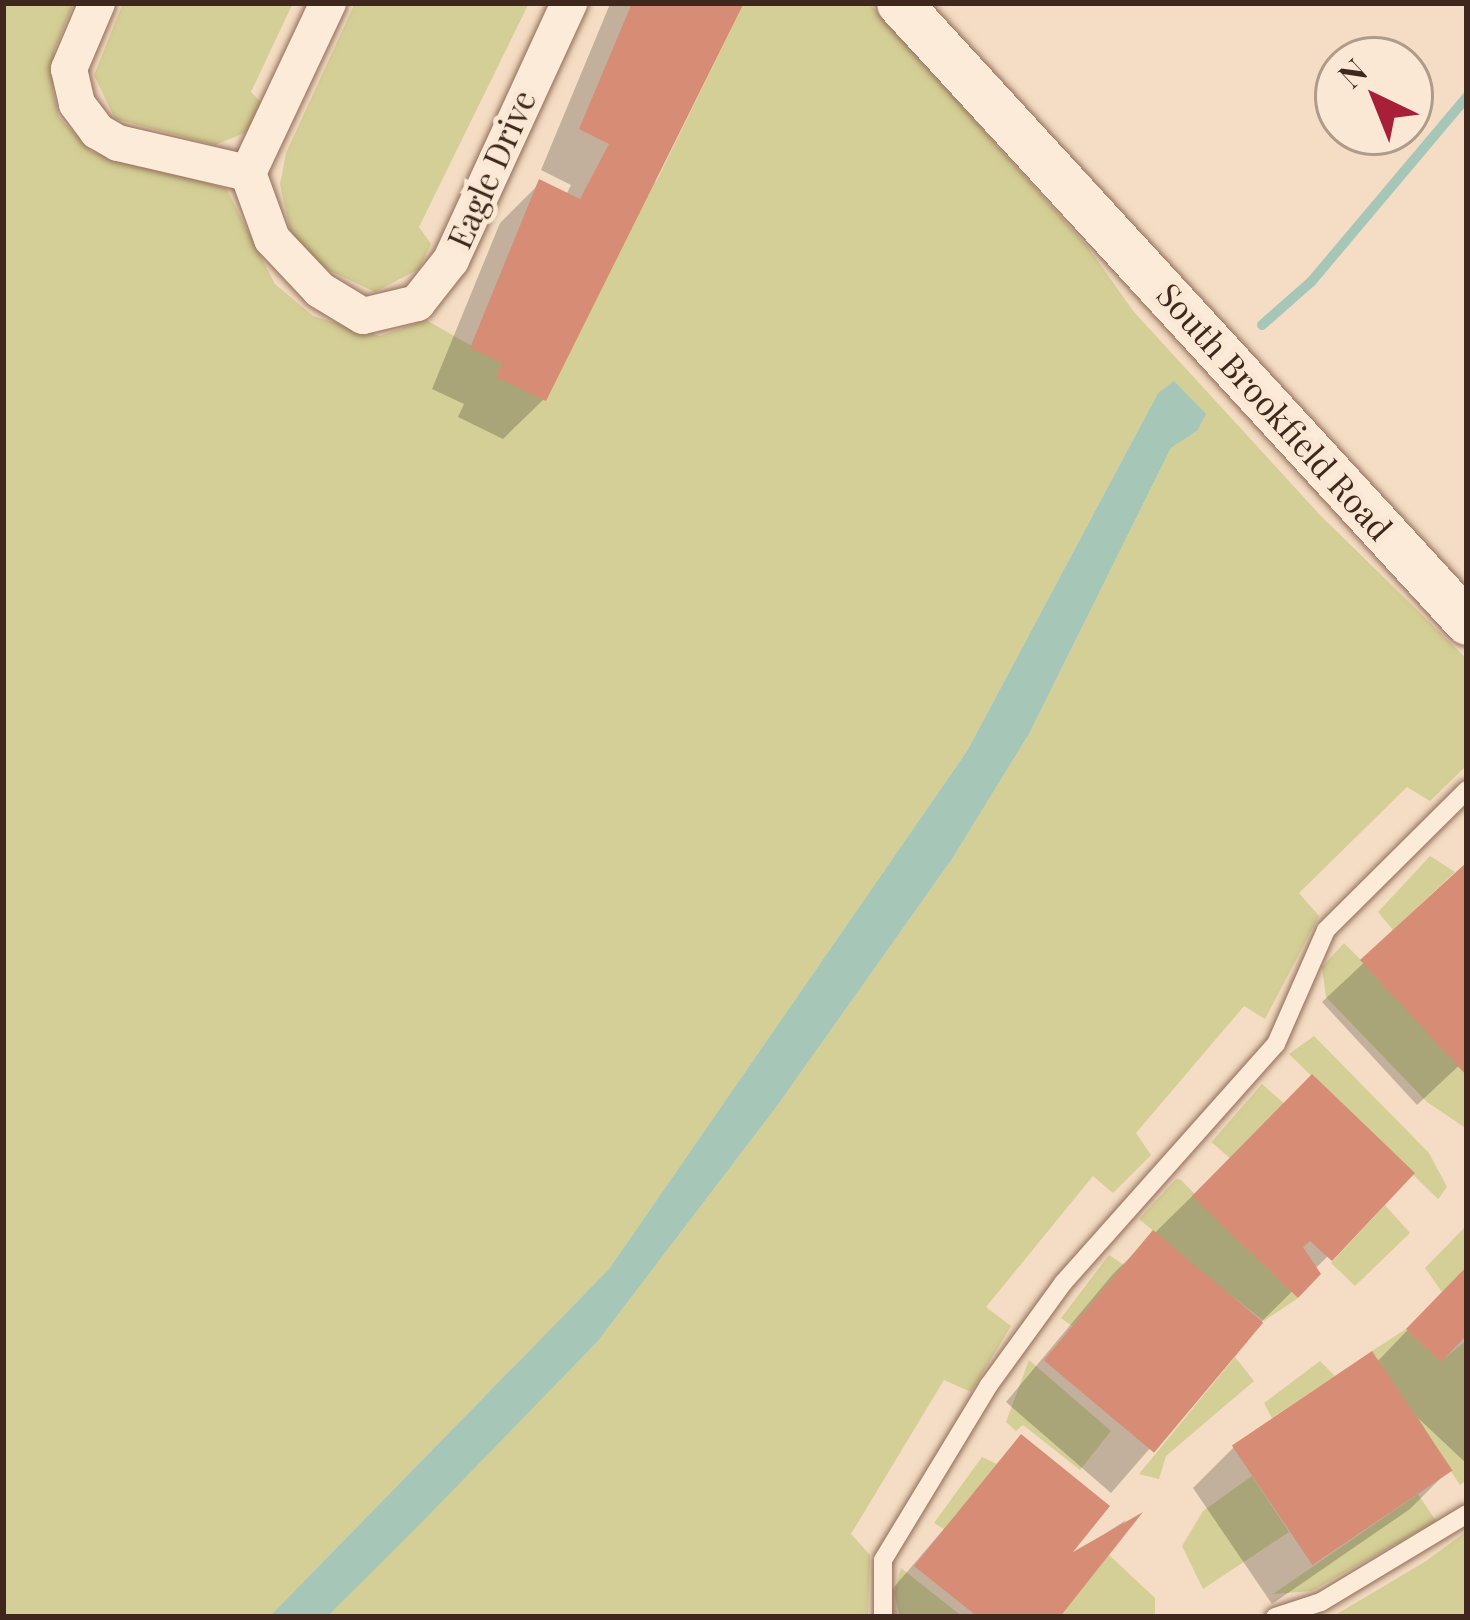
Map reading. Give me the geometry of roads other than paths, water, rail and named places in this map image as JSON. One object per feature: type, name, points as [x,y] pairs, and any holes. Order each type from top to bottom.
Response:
[{"type":"street","points":[[97,3],[69,69],[77,104],[97,131],[248,173],[328,3]]},
{"type":"street","name":"Eagle Drive","points":[[248,173],[272,239],[320,290],[363,316],[417,303],[451,260],[568,3]]},
{"type":"street","name":"South Brookfield Road","points":[[899,3],[1467,622]]},
{"type":"lane","points":[[883,1617],[883,1560],[989,1385],[1063,1283],[1276,1044],[1326,930],[1467,790]]},
{"type":"lane","points":[[1275,1617],[1321,1602],[1467,1514]]},
{"type":"waterway","points":[[1262,325],[1311,282],[1467,97]]}]
